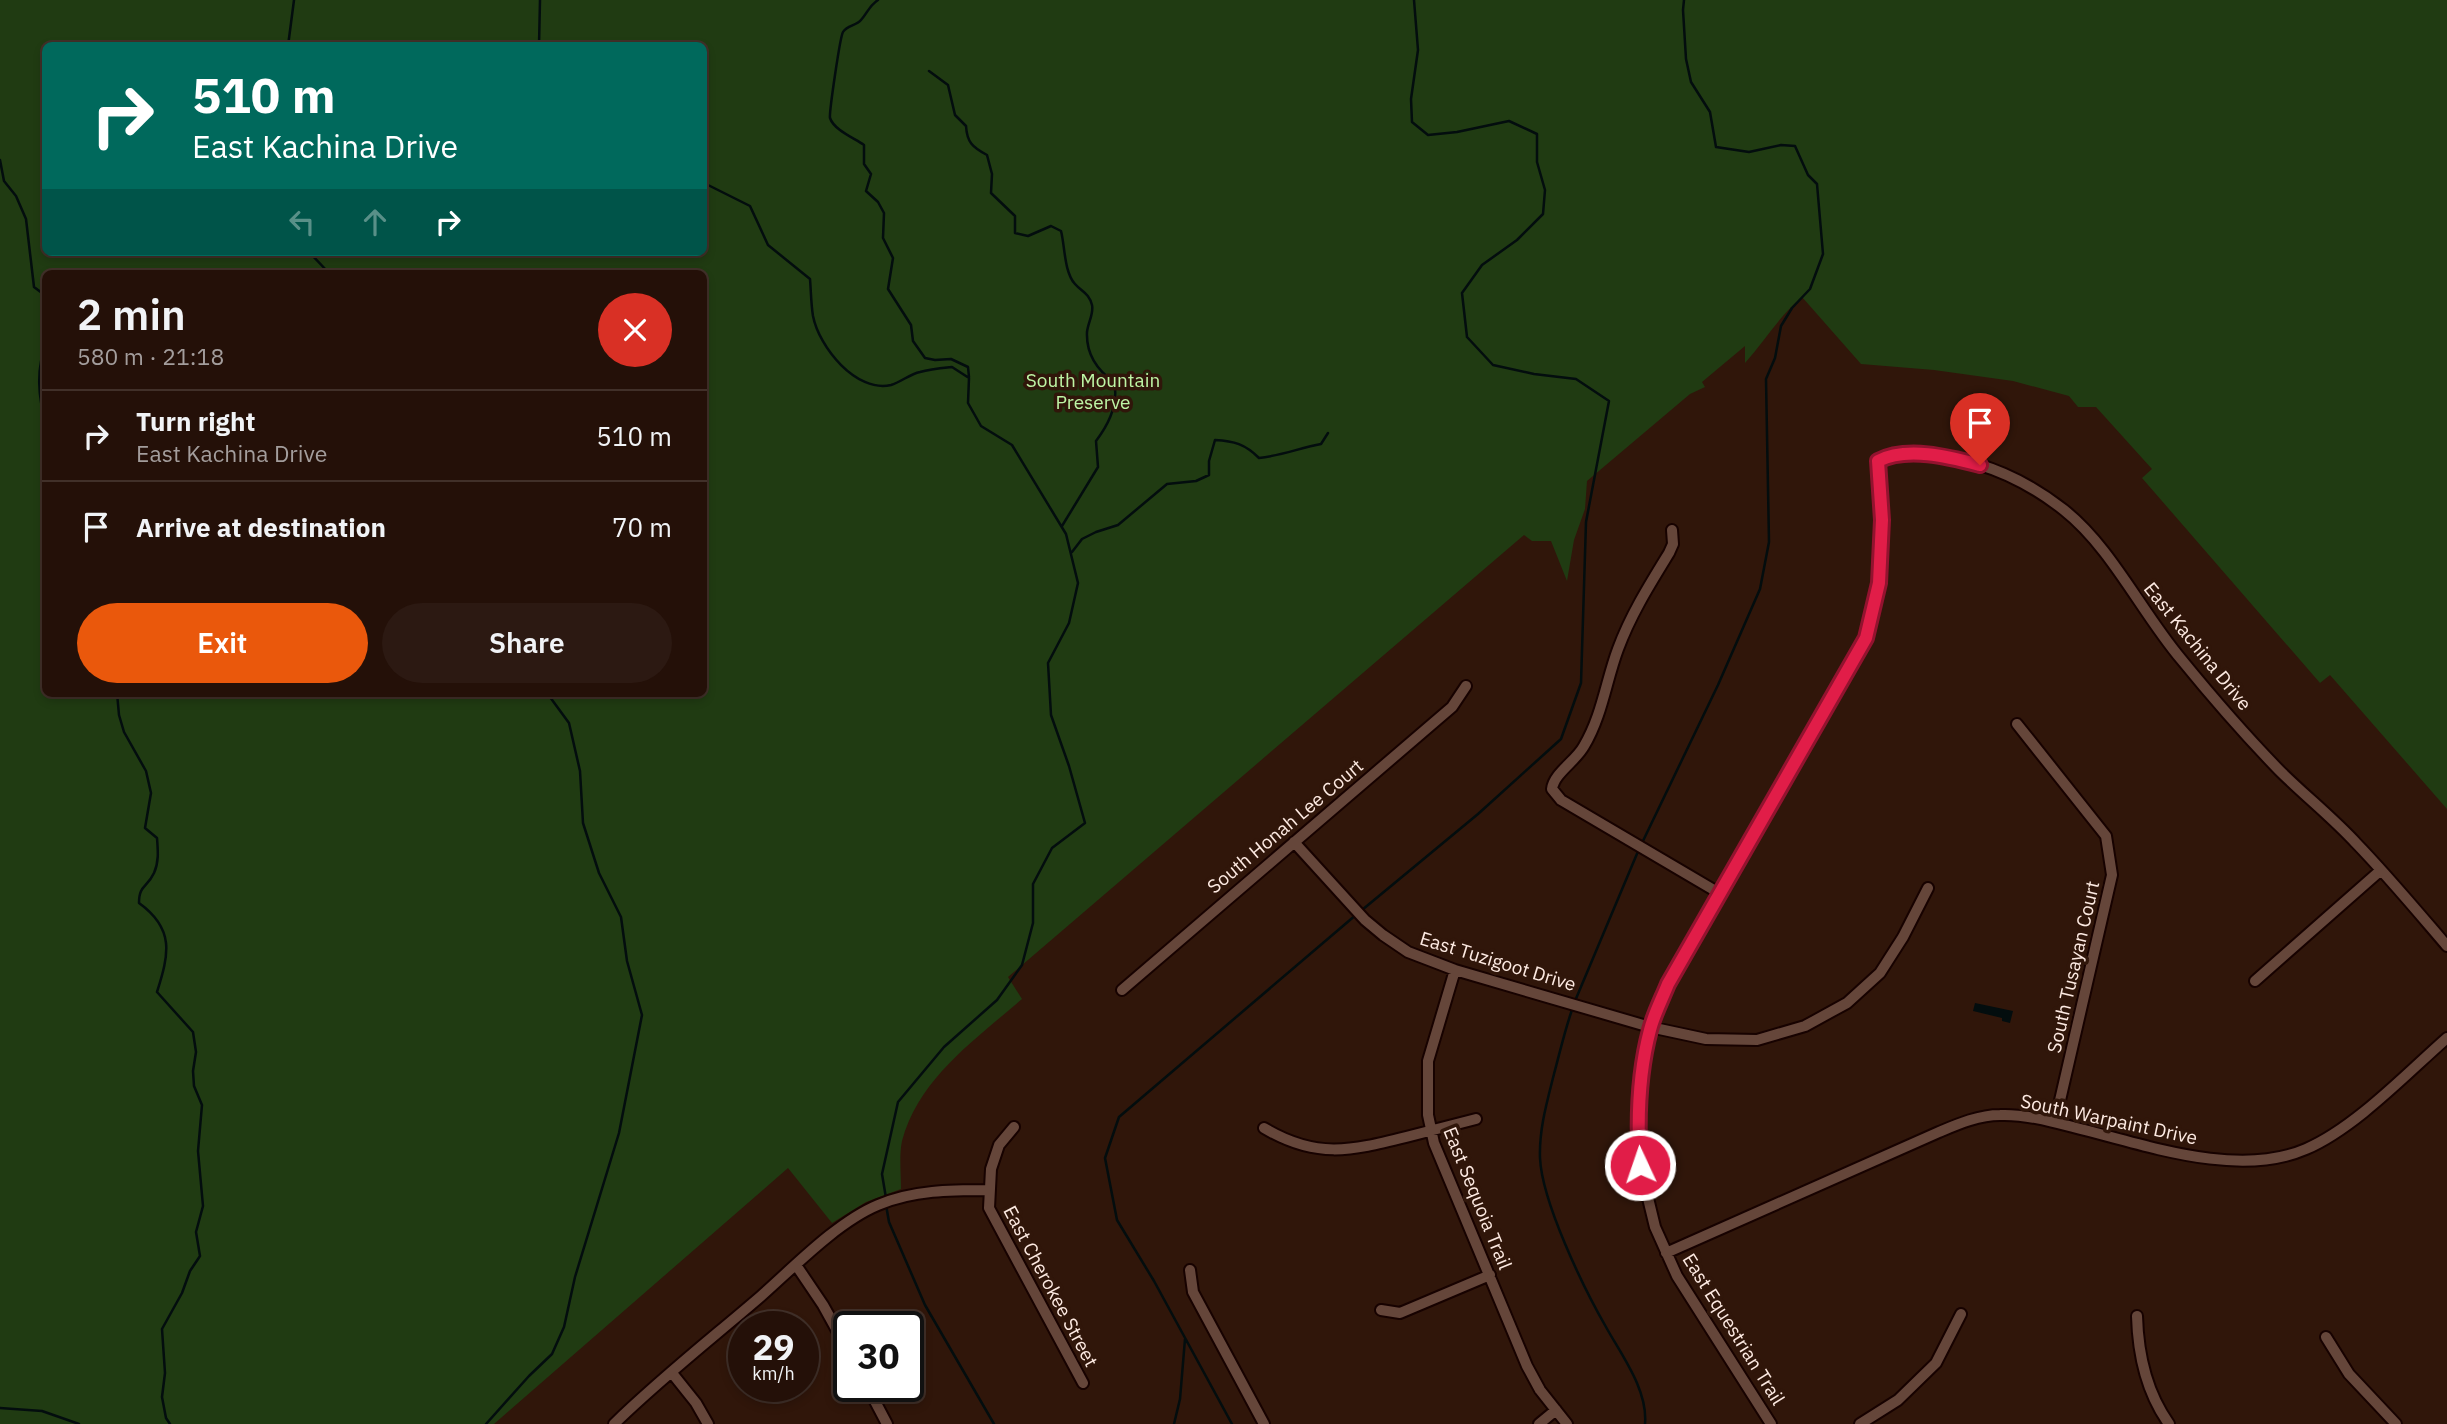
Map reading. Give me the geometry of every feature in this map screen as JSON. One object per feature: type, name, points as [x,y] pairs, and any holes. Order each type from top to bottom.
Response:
[{"type":"street","name":"East Kachina Drive","points":[[1878,461],[1891,454],[1951,457],[1971,462],[2004,473],[2038,491],[2066,511],[2094,541],[2179,657],[2252,741],[2354,841],[2447,946]]},
{"type":"street","name":"East Equestrian Trail","points":[[1772,1424],[1677,1276],[1655,1227],[1640,1165],[1637,1127],[1640,1079],[1650,1027],[1668,984],[1866,638],[1879,583],[1882,520],[1878,461]]},
{"type":"street","points":[[1672,530],[1673,544],[1669,553],[1625,631],[1594,727],[1583,748],[1552,785],[1554,794],[1561,800],[1719,893]]},
{"type":"street","name":"South Honah Lee Court","points":[[1122,990],[1452,707],[1466,686]]},
{"type":"street","name":"South Tusayan Court","points":[[2017,724],[2106,835],[2112,876],[2054,1122]]},
{"type":"street","name":"East Tuzigoot Drive","points":[[1294,842],[1352,908],[1383,936],[1408,952],[1455,970],[1650,1027],[1706,1039],[1757,1040],[1805,1026],[1847,1003],[1880,973],[1903,937],[1928,888]]},
{"type":"street","points":[[2255,981],[2381,870]]},
{"type":"street","name":"East Sequoia Trail","points":[[1455,970],[1428,1061],[1428,1115],[1434,1143],[1527,1366],[1540,1390],[1567,1424]]},
{"type":"street","name":"South Warpaint Drive","points":[[1667,1253],[1956,1125],[1999,1115],[2054,1122],[2220,1160],[2249,1162],[2282,1158],[2318,1144],[2343,1128],[2447,1038]]},
{"type":"street","points":[[1264,1128],[1299,1145],[1326,1150],[1350,1150],[1476,1119]]},
{"type":"street","name":"East Cherokee Street","points":[[1014,1127],[999,1145],[991,1170],[989,1208],[1083,1383]]},
{"type":"street","points":[[614,1424],[846,1223],[876,1205],[911,1194],[989,1190]]},
{"type":"street","points":[[796,1265],[833,1323]]},
{"type":"street","points":[[1190,1270],[1193,1292],[1264,1424]]},
{"type":"street","points":[[1381,1310],[1400,1313],[1490,1275]]},
{"type":"street","points":[[1860,1424],[1898,1400],[1936,1363],[1961,1314]]},
{"type":"street","points":[[2137,1316],[2146,1378],[2169,1424]]},
{"type":"street","points":[[2326,1337],[2349,1374],[2374,1404],[2396,1424]]},
{"type":"street","points":[[672,1373],[696,1403],[708,1424]]},
{"type":"street","points":[[875,1402],[887,1424]]},
{"type":"street","points":[[1539,1424],[1556,1410]]},
{"type":"green space","name":"South Mountain Preserve","points":[[0,0],[2447,0],[2447,809],[2330,675],[2320,683],[2142,478],[2152,469],[2096,407],[2078,407],[2069,396],[2013,381],[1934,370],[1861,364],[1802,297],[1786,312],[1745,363],[1745,346],[1702,382],[1705,387],[1690,394],[1587,481],[1585,509],[1574,540],[1567,581],[1551,541],[1532,541],[1524,535],[1008,977],[1022,999],[968,1045],[935,1079],[910,1118],[901,1146],[901,1189],[866,1202],[832,1223],[788,1168],[494,1424],[0,1424]]},
{"type":"shaded area","points":[[1975,1003],[2013,1011],[2010,1023],[2002,1021],[2002,1018],[1973,1011]]},
{"type":"waterway","points":[[289,42],[294,0]]},
{"type":"waterway","points":[[539,42],[540,0]]},
{"type":"waterway","points":[[878,0],[859,22],[843,32],[830,118],[840,130],[864,145],[864,164],[871,174],[866,191],[878,202],[884,213],[883,238],[893,258],[888,289],[911,325],[913,341],[925,358],[951,359],[968,367],[969,377]]},
{"type":"waterway","points":[[1362,910],[1478,814],[1561,739],[1581,683],[1586,522],[1609,401],[1576,379],[1493,365],[1467,337],[1462,293],[1482,265],[1517,240],[1543,214],[1545,190],[1537,162],[1537,134],[1509,121],[1428,135],[1412,122],[1411,99],[1418,50],[1414,0]]},
{"type":"waterway","points":[[1642,843],[1718,685],[1760,589],[1769,542],[1766,379],[1775,358],[1781,326],[1792,308],[1810,289],[1823,254],[1817,184],[1808,175],[1795,146],[1781,145],[1749,152],[1716,147],[1710,112],[1691,82],[1686,59],[1684,0]]},
{"type":"waterway","points":[[929,71],[948,85],[955,115],[966,126],[971,144],[987,155],[992,174],[991,193],[1015,216],[1015,233],[1028,236],[1051,226],[1061,231],[1071,279],[1092,305],[1087,332],[1088,347],[1098,367],[1114,382],[1114,406],[1109,421],[1096,441],[1098,467],[1062,526]]},
{"type":"waterway","points":[[0,160],[4,181],[16,196],[26,219],[34,287],[42,293]]},
{"type":"waterway","points":[[707,184],[750,206],[768,245],[810,279],[812,311],[817,328],[831,354],[853,375],[878,386],[891,385],[916,373],[952,367],[969,378],[968,403],[981,426],[1012,445],[1066,534],[1078,583],[1069,623],[1048,663],[1051,715],[1085,823],[1052,848],[1033,884],[1033,923],[1022,965],[997,1000],[944,1047],[898,1102],[882,1174],[886,1198]]},
{"type":"waterway","points":[[313,256],[326,270]]},
{"type":"waterway","points":[[42,358],[39,383],[42,407]]},
{"type":"waterway","points":[[1072,552],[1082,539],[1118,525],[1167,484],[1196,481],[1209,475],[1209,461],[1215,440],[1239,444],[1259,458],[1321,444],[1328,433]]},
{"type":"waterway","points":[[117,697],[124,732],[146,771],[151,793],[145,828],[157,838],[158,852],[154,873],[140,893],[139,903],[151,913],[164,933],[166,954],[157,992],[193,1032],[196,1052],[194,1086],[202,1105],[198,1151],[203,1206],[196,1232],[200,1256],[162,1329],[165,1373],[162,1397],[166,1418],[170,1424]]},
{"type":"waterway","points":[[486,1424],[552,1354],[564,1327],[575,1277],[619,1133],[642,1015],[627,961],[621,917],[599,873],[583,823],[580,771],[569,723],[550,697]]},
{"type":"waterway","points":[[1575,1001],[1639,849]]},
{"type":"waterway","points":[[1232,1424],[1154,1281],[1117,1220],[1105,1158],[1119,1117],[1357,914]]},
{"type":"waterway","points":[[1573,1007],[1544,1116],[1540,1147],[1542,1176],[1556,1220],[1576,1268],[1638,1386],[1645,1411],[1645,1424]]},
{"type":"waterway","points":[[886,1205],[889,1222],[925,1305],[994,1424]]},
{"type":"waterway","points":[[1174,1424],[1180,1399],[1185,1339]]},
{"type":"waterway","points":[[0,1408],[42,1411],[79,1424]]},
{"type":"route","points":[[1640,1165],[1637,1127],[1640,1079],[1650,1027],[1668,984],[1866,638],[1879,583],[1882,520],[1878,461],[1891,454],[1925,455],[1951,457],[1980,465]]}]
